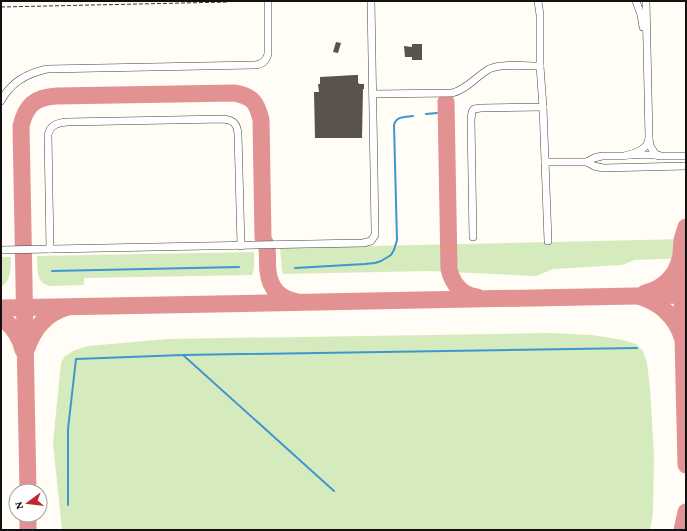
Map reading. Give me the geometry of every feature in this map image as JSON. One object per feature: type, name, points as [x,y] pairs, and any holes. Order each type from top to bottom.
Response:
[{"type":"lane","points":[[2,98],[10,88],[24,77],[46,70],[260,64],[265,61],[268,54],[268,1]]},
{"type":"lane","points":[[1,250],[368,243],[374,238],[375,230],[371,1]]},
{"type":"lane","points":[[538,1],[540,15],[540,66],[548,241]]},
{"type":"lane","points":[[636,1],[641,16],[643,43],[648,69]]},
{"type":"lane","points":[[646,1],[649,137],[650,146],[656,155]]},
{"type":"lane","points":[[373,94],[452,93],[458,91],[494,67],[540,66]]},
{"type":"lane","points":[[474,237],[472,112],[474,109],[481,108],[543,107]]},
{"type":"lane","points":[[50,249],[48,135],[54,125],[62,122],[223,119],[230,120],[234,123],[238,134],[241,246]]},
{"type":"lane","points":[[624,156],[635,153],[647,146],[649,137]]},
{"type":"lane","points":[[545,162],[587,162],[602,156],[686,156]]},
{"type":"lane","points":[[587,162],[594,166],[603,168],[686,166]]},
{"type":"path","points":[[1,7],[230,2]]},
{"type":"green space","points":[[686,239],[686,258],[635,260],[622,265],[553,269],[536,276],[429,271],[283,274],[280,248]]},
{"type":"green space","points":[[254,252],[254,269],[252,275],[84,278],[84,285],[50,286],[42,282],[38,274],[37,256]]},
{"type":"green space","points":[[1,257],[11,257],[9,278],[5,284],[1,286]]},
{"type":"green space","points":[[550,333],[592,335],[623,340],[636,344],[643,351],[647,363],[650,388],[654,455],[653,513],[650,530],[62,530],[53,443],[61,363],[65,356],[75,350],[88,346],[167,339]]},
{"type":"building","points":[[336,42],[341,43],[338,53],[333,52]]},
{"type":"building","points":[[412,44],[422,44],[422,60],[412,60],[412,57],[405,57],[404,46],[412,47]]},
{"type":"building","points":[[358,75],[359,84],[364,84],[362,138],[315,138],[314,92],[319,92],[318,84],[320,84],[320,77]]},
{"type":"waterway","points":[[426,114],[437,113]]},
{"type":"waterway","points":[[295,268],[375,263],[391,255],[397,240],[394,125],[399,118],[413,116]]},
{"type":"waterway","points":[[52,271],[239,267]]},
{"type":"waterway","points":[[68,505],[68,429],[76,359],[183,355],[637,348]]},
{"type":"waterway","points":[[183,355],[334,491]]},
{"type":"taxiway","points":[[28,483],[21,126],[29,108],[37,100],[57,96],[234,93],[245,96],[253,101],[258,109],[261,120],[263,238],[267,248],[269,278],[277,292],[286,299],[298,302]]},
{"type":"taxiway","points":[[446,102],[449,269],[450,274],[458,288],[467,294],[477,297]]},
{"type":"taxiway","points":[[686,227],[682,240],[681,253],[686,465]]},
{"type":"taxiway","points":[[645,293],[658,288],[668,281],[675,271],[680,259]]},
{"type":"taxiway","points":[[1,308],[686,295]]},
{"type":"taxiway","points":[[641,297],[661,307],[676,323],[682,337]]},
{"type":"taxiway","points":[[27,348],[33,334],[46,318],[65,308]]},
{"type":"taxiway","points":[[1,318],[9,324],[15,332],[20,340],[23,350]]},
{"type":"taxiway","points":[[682,530],[686,512]]},
{"type":"taxiway","points":[[28,523],[28,530]]}]
